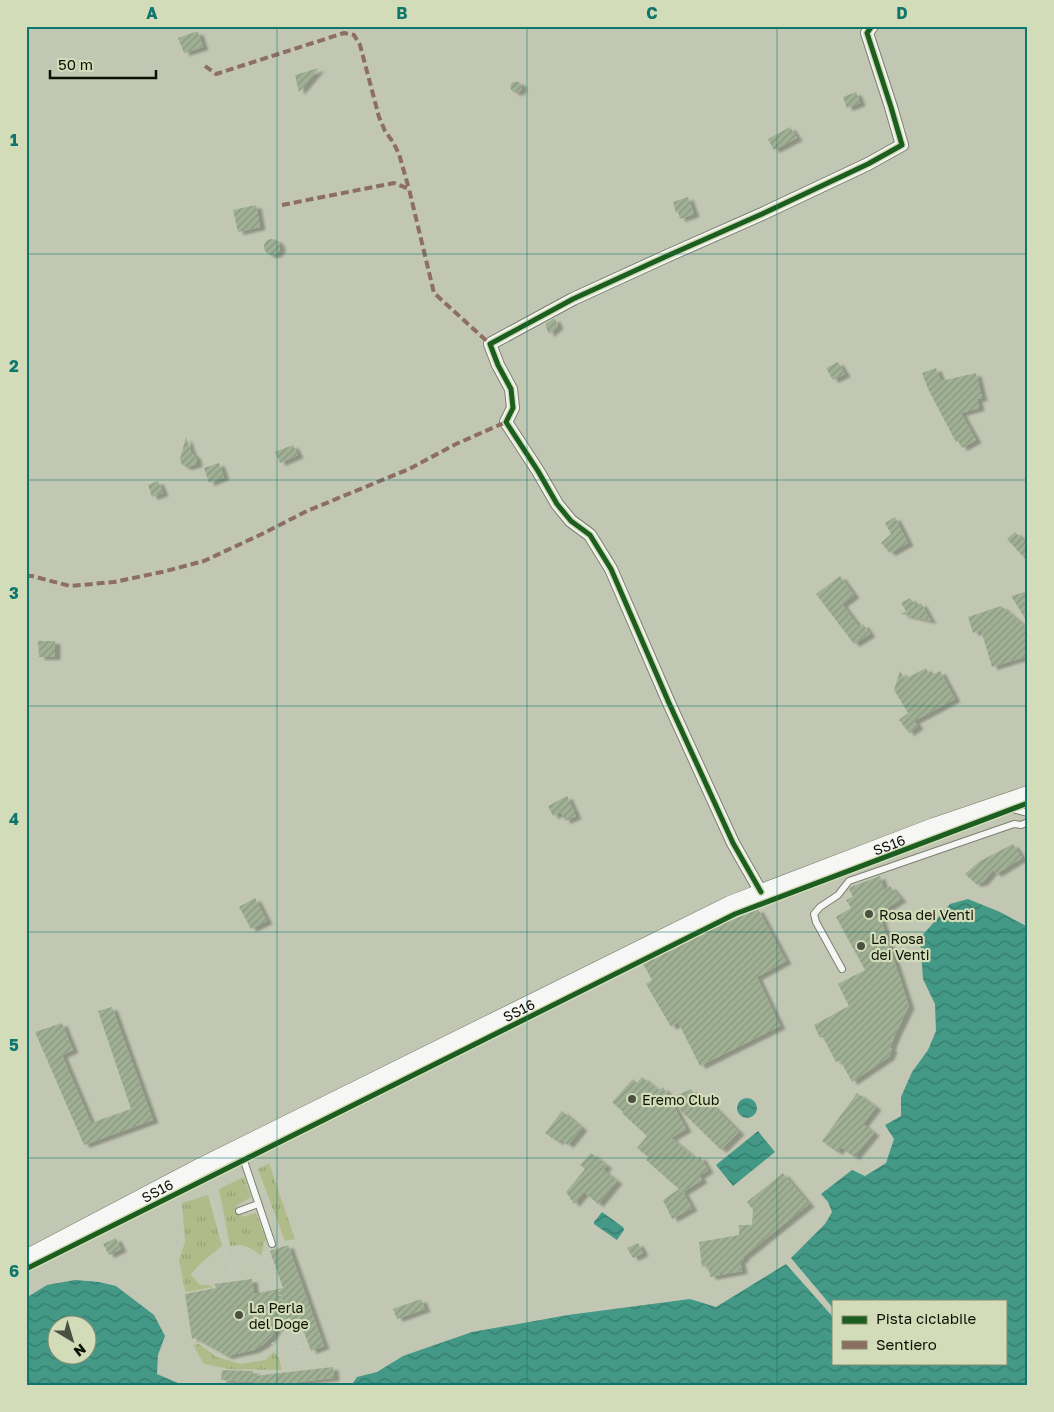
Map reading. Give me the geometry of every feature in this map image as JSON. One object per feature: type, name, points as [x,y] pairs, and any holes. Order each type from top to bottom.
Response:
[{"type":"main road","name":"SS16","points":[[26,1258],[239,1148],[730,905],[934,827],[1028,795]]},
{"type":"street","points":[[761,892],[734,843],[669,703],[611,569],[590,535],[571,521],[557,504],[506,422],[513,408],[511,389],[498,365],[490,344],[573,299],[771,210],[868,164],[902,145],[892,107],[867,34],[872,26]]},
{"type":"lane","points":[[998,806],[1028,813]]},
{"type":"lane","points":[[842,969],[816,922],[814,914],[820,907],[838,895],[848,881],[1014,824],[1020,825],[1028,822]]},
{"type":"lane","points":[[239,1148],[272,1244]]},
{"type":"lane","points":[[239,1211],[258,1204]]},
{"type":"path","points":[[198,1183],[214,1175]]},
{"type":"path","points":[[206,1178],[233,1278]]},
{"type":"path","points":[[272,1244],[267,1246],[267,1256],[301,1350],[298,1366],[272,1343]]},
{"type":"path","points":[[230,1265],[267,1256]]},
{"type":"green space","points":[[269,1163],[295,1239],[285,1241],[258,1169]]},
{"type":"green space","points":[[244,1177],[251,1197],[236,1206],[242,1217],[256,1213],[266,1240],[260,1255],[246,1246],[230,1246],[219,1189]]},
{"type":"green space","points":[[208,1195],[222,1246],[193,1271],[191,1275],[200,1285],[213,1287],[187,1292],[179,1260],[185,1242],[182,1203]]},
{"type":"green space","points":[[199,1344],[217,1357],[241,1364],[265,1360],[274,1352],[279,1358],[282,1370],[229,1369],[204,1364],[193,1345]]},
{"type":"water","points":[[968,899],[1000,912],[1028,927],[1028,1386],[351,1386],[357,1377],[377,1372],[403,1356],[472,1332],[568,1315],[690,1299],[716,1307],[786,1264],[832,1316],[832,1364],[1006,1364],[1006,1300],[832,1300],[832,1307],[791,1258],[825,1224],[832,1212],[828,1202],[821,1194],[852,1170],[865,1176],[886,1163],[894,1139],[885,1125],[901,1116],[901,1097],[912,1072],[928,1050],[936,1031],[935,1004],[923,979],[920,938],[950,904]]},
{"type":"water","points":[[747,1098],[754,1101],[757,1108],[754,1115],[747,1118],[740,1115],[737,1108],[740,1101]]},
{"type":"water","points":[[758,1131],[775,1152],[733,1186],[716,1165]]},
{"type":"water","points":[[602,1212],[623,1227],[624,1230],[617,1240],[594,1224]]},
{"type":"water","points":[[75,1280],[116,1286],[154,1315],[165,1336],[158,1355],[157,1374],[185,1386],[26,1386],[26,1298],[47,1285]]},
{"type":"building","points":[[198,32],[203,47],[184,53],[178,38]]},
{"type":"building","points":[[319,68],[299,92],[295,75]]},
{"type":"building","points":[[516,81],[522,87],[516,93],[510,87]]},
{"type":"building","points":[[856,92],[860,103],[847,108],[843,97]]},
{"type":"building","points":[[790,127],[797,138],[774,150],[768,139]]},
{"type":"building","points":[[688,197],[694,214],[680,219],[673,202]]},
{"type":"building","points":[[256,205],[260,227],[238,232],[233,210]]},
{"type":"building","points":[[272,239],[278,241],[280,247],[278,253],[272,255],[266,253],[264,247],[266,241]]},
{"type":"building","points":[[555,319],[558,326],[549,334],[546,324]]},
{"type":"building","points":[[838,362],[845,374],[833,380],[826,368]]},
{"type":"building","points":[[936,368],[941,381],[976,373],[982,398],[977,399],[979,408],[961,413],[976,440],[962,448],[958,441],[956,442],[928,389],[922,373]]},
{"type":"building","points":[[186,437],[191,452],[196,457],[197,464],[187,467],[182,465],[180,459]]},
{"type":"building","points":[[293,445],[298,455],[280,463],[275,452]]},
{"type":"building","points":[[219,463],[224,477],[209,483],[204,468]]},
{"type":"building","points":[[158,481],[163,493],[152,497],[148,485]]},
{"type":"building","points":[[895,517],[908,543],[890,553],[881,543],[891,534],[885,523]]},
{"type":"building","points":[[1015,532],[1028,545],[1028,562],[1007,539]]},
{"type":"building","points":[[840,576],[854,595],[842,604],[859,627],[863,624],[870,634],[854,644],[816,594]]},
{"type":"building","points":[[1028,591],[1028,623],[1011,596]]},
{"type":"building","points":[[910,598],[916,606],[921,603],[931,621],[901,614],[906,611],[901,603]]},
{"type":"building","points":[[1001,606],[1028,629],[1028,656],[992,667],[981,630],[973,633],[968,617]]},
{"type":"building","points":[[38,641],[55,641],[55,657],[39,657]]},
{"type":"building","points":[[926,668],[930,676],[940,671],[955,699],[914,721],[918,726],[909,733],[899,720],[908,713],[894,690],[900,671],[905,679]]},
{"type":"building","points":[[567,796],[576,816],[565,821],[561,812],[553,816],[548,806]]},
{"type":"building","points":[[1013,844],[1022,858],[996,874],[993,870],[983,882],[976,884],[965,874],[980,861]]},
{"type":"building","points":[[880,876],[884,890],[890,886],[901,899],[887,908],[889,912],[881,920],[909,1006],[895,1035],[889,1057],[852,1082],[840,1060],[836,1062],[823,1037],[820,1038],[814,1025],[849,1006],[838,984],[865,970],[836,917],[851,908],[846,900],[853,897],[849,889],[851,887]]},
{"type":"building","points":[[255,898],[267,921],[251,929],[239,907]]},
{"type":"building","points":[[758,909],[786,961],[757,977],[780,1026],[700,1066],[678,1022],[671,1027],[646,984],[652,980],[642,962],[694,936]]},
{"type":"building","points":[[112,1007],[153,1120],[84,1145],[35,1032],[62,1023],[73,1050],[62,1055],[91,1123],[131,1109],[98,1011]]},
{"type":"building","points":[[642,1077],[659,1091],[663,1087],[670,1099],[691,1089],[695,1096],[700,1093],[739,1132],[721,1150],[671,1101],[686,1129],[671,1138],[696,1159],[700,1156],[708,1170],[699,1176],[702,1180],[683,1192],[692,1208],[672,1219],[663,1200],[679,1189],[646,1160],[648,1157],[637,1148],[647,1136],[612,1102],[633,1079],[637,1083]]},
{"type":"building","points":[[857,1093],[876,1107],[863,1124],[874,1133],[854,1157],[841,1147],[837,1152],[822,1141]]},
{"type":"building","points":[[562,1111],[582,1128],[568,1145],[560,1139],[558,1142],[545,1133]]},
{"type":"building","points":[[591,1153],[607,1166],[603,1170],[617,1181],[598,1204],[584,1192],[574,1204],[566,1192],[585,1169],[580,1165]]},
{"type":"building","points":[[783,1173],[809,1204],[743,1257],[744,1259],[740,1260],[742,1271],[710,1277],[708,1266],[702,1267],[699,1242],[739,1235],[739,1225],[752,1225],[753,1210],[747,1202]]},
{"type":"building","points":[[116,1238],[121,1249],[109,1255],[103,1244]]},
{"type":"building","points":[[638,1243],[643,1253],[633,1258],[627,1248]]},
{"type":"building","points":[[288,1245],[324,1346],[311,1351],[300,1322],[277,1327],[264,1344],[254,1350],[227,1356],[195,1338],[192,1339],[185,1294],[216,1288],[215,1284],[252,1279],[254,1294],[283,1288],[270,1251]]},
{"type":"building","points":[[421,1299],[425,1309],[397,1319],[393,1309]]},
{"type":"building","points":[[333,1367],[334,1378],[282,1384],[221,1380],[222,1370],[253,1371],[254,1376]]},
{"type":"marked path","points":[[205,66],[216,74],[344,33],[354,35],[360,45],[379,117],[399,154],[409,189]]},
{"type":"marked path","points":[[282,205],[394,183],[409,189],[434,293],[490,344]]},
{"type":"marked path","points":[[26,576],[70,586],[114,582],[204,561],[307,511],[409,469],[456,444],[506,422]]},
{"type":"cycle path","points":[[761,892],[733,843],[669,703],[611,569],[590,535],[571,521],[557,504],[506,422],[513,408],[511,389],[498,365],[490,344],[573,299],[762,214],[868,164],[902,145],[867,33],[872,26]]},
{"type":"cycle path","points":[[26,1269],[735,914],[1028,803]]},
{"type":"place","name":"Rosa dei Venti","points":[[869,914]]},
{"type":"place","name":"La Rosa dei Venti","points":[[861,946]]},
{"type":"place","name":"Eremo Club","points":[[632,1099]]},
{"type":"place","name":"La Perla del Doge","points":[[239,1315]]}]
